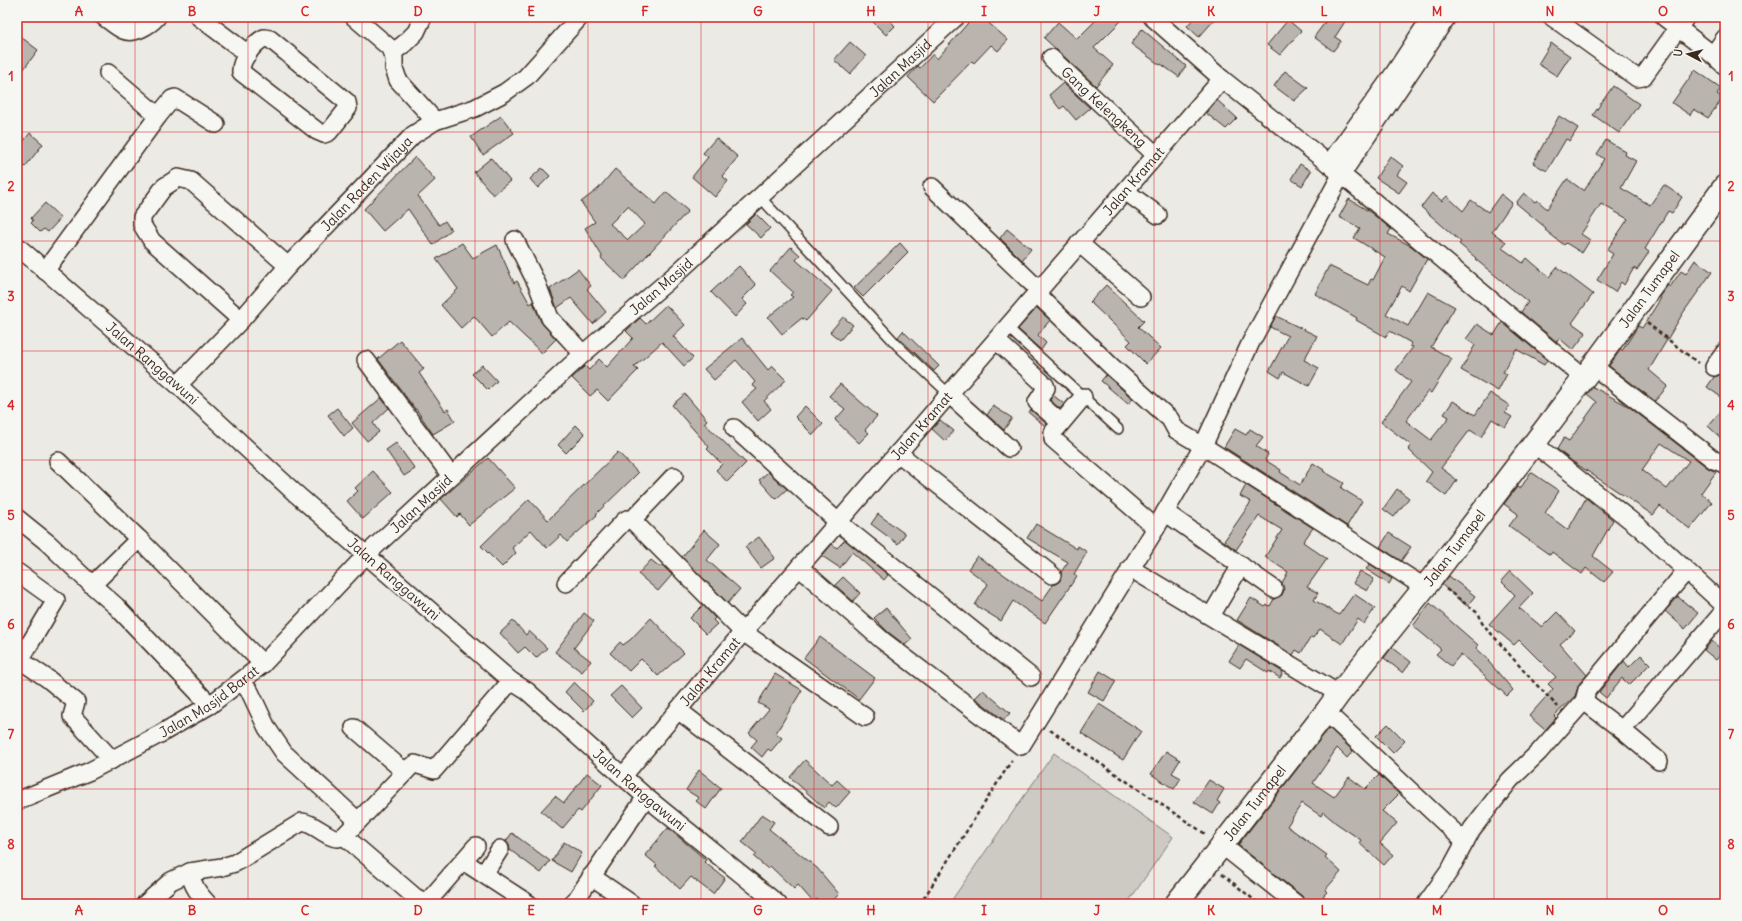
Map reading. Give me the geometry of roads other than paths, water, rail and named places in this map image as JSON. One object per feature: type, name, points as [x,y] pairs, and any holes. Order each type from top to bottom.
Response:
[{"type":"street","points":[[104,17],[124,30],[142,28],[151,24],[157,17]]},
{"type":"street","points":[[199,17],[248,54]]},
{"type":"street","points":[[354,17],[390,48],[394,58],[394,68],[398,80],[434,121]]},
{"type":"street","points":[[392,53],[416,32],[423,17]]},
{"type":"street","name":"Jalan Raden Wijaya","points":[[178,385],[241,320],[288,266],[413,135],[434,121],[475,108],[504,93],[526,77],[580,17]]},
{"type":"street","name":"Jalan Masjid","points":[[366,555],[583,354],[676,274],[956,17]]},
{"type":"street","points":[[1152,17],[1222,79],[1588,372],[1714,460],[1725,464]]},
{"type":"street","points":[[799,567],[882,640],[1017,742],[1036,721],[1130,568],[1152,524],[1165,512],[1203,446],[1251,342],[1335,170],[1395,72],[1431,17]]},
{"type":"street","points":[[1335,170],[1447,17]]},
{"type":"street","points":[[1552,17],[1637,78],[1643,77],[1676,20],[1719,60],[1725,38]]},
{"type":"street","points":[[264,38],[270,39],[347,102],[348,108],[329,132],[324,134],[317,131],[243,76],[240,67],[248,54],[259,40],[264,38]]},
{"type":"street","name":"Gang Kelengkeng","points":[[1051,58],[1156,155]]},
{"type":"street","points":[[108,73],[158,116]]},
{"type":"street","name":"Jalan Kramat","points":[[623,776],[743,632],[1222,79]]},
{"type":"street","points":[[45,271],[172,99],[175,98],[216,124]]},
{"type":"street","points":[[241,320],[152,241],[142,225],[142,217],[164,186],[178,178],[191,181],[288,266]]},
{"type":"street","points":[[932,187],[1038,291],[1110,366],[1170,419],[1181,433],[1428,583]]},
{"type":"street","points":[[1125,191],[1158,215]]},
{"type":"street","name":"Jalan Tumapel","points":[[1178,903],[1339,694],[1428,583],[1632,312],[1723,194]]},
{"type":"street","points":[[515,240],[537,284],[550,318],[583,354]]},
{"type":"street","points":[[1079,243],[1141,297]]},
{"type":"street","name":"Jalan Ranggawuni","points":[[17,246],[178,385],[295,493],[510,681],[527,691],[646,797],[778,904]]},
{"type":"street","points":[[996,340],[1046,385],[1046,388],[1037,402],[1061,422]]},
{"type":"street","points":[[1706,365],[1725,352]]},
{"type":"street","points":[[366,360],[451,476]]},
{"type":"street","points":[[949,394],[1009,448]]},
{"type":"street","points":[[1083,397],[1053,432],[1053,439],[1152,524]]},
{"type":"street","points":[[734,428],[838,522],[1031,678]]},
{"type":"street","points":[[1533,443],[1639,527],[1725,606]]},
{"type":"street","points":[[898,453],[1052,575]]},
{"type":"street","points":[[58,461],[139,539],[263,664]]},
{"type":"street","points":[[632,520],[674,476]]},
{"type":"street","points":[[1165,512],[1274,589]]},
{"type":"street","points":[[17,518],[48,543],[116,606],[210,705]]},
{"type":"street","points":[[566,583],[624,521],[627,519],[632,520],[743,632],[865,717]]},
{"type":"street","points":[[92,585],[139,539]]},
{"type":"street","name":"Jalan Masjid Barat","points":[[17,801],[90,771],[160,734],[210,705],[242,682],[263,664],[366,555]]},
{"type":"street","points":[[1211,616],[1241,565]]},
{"type":"street","points":[[1130,568],[1339,694]]},
{"type":"street","points":[[1426,904],[1450,870],[1472,829],[1510,780],[1539,752],[1584,701],[1587,690],[1686,571]]},
{"type":"street","points":[[17,572],[56,600],[18,659],[48,679],[76,702],[72,716],[112,760]]},
{"type":"street","points":[[1622,730],[1725,610]]},
{"type":"street","points":[[145,904],[171,882],[190,872],[222,868],[235,863],[302,822],[309,823],[332,837],[338,838],[344,836],[405,772],[415,764],[434,770],[510,681]]},
{"type":"street","points":[[242,682],[250,692],[267,728],[284,753],[358,821]]},
{"type":"street","points":[[1584,701],[1659,761]]},
{"type":"street","points":[[678,710],[829,827]]},
{"type":"street","points":[[1326,712],[1465,842]]},
{"type":"street","points":[[354,728],[405,772]]},
{"type":"street","points":[[573,904],[646,797]]},
{"type":"street","points":[[344,836],[415,897],[425,902],[430,899],[476,846]]},
{"type":"street","points":[[1222,845],[1296,904]]},
{"type":"street","points":[[484,874],[500,849]]},
{"type":"street","points":[[463,861],[529,904]]},
{"type":"street","points":[[190,872],[191,881],[208,904]]},
{"type":"street","points":[[591,876],[632,904]]},
{"type":"lane","points":[[760,197],[898,346],[949,394]]},
{"type":"lane","points":[[1007,327],[1118,429]]}]
